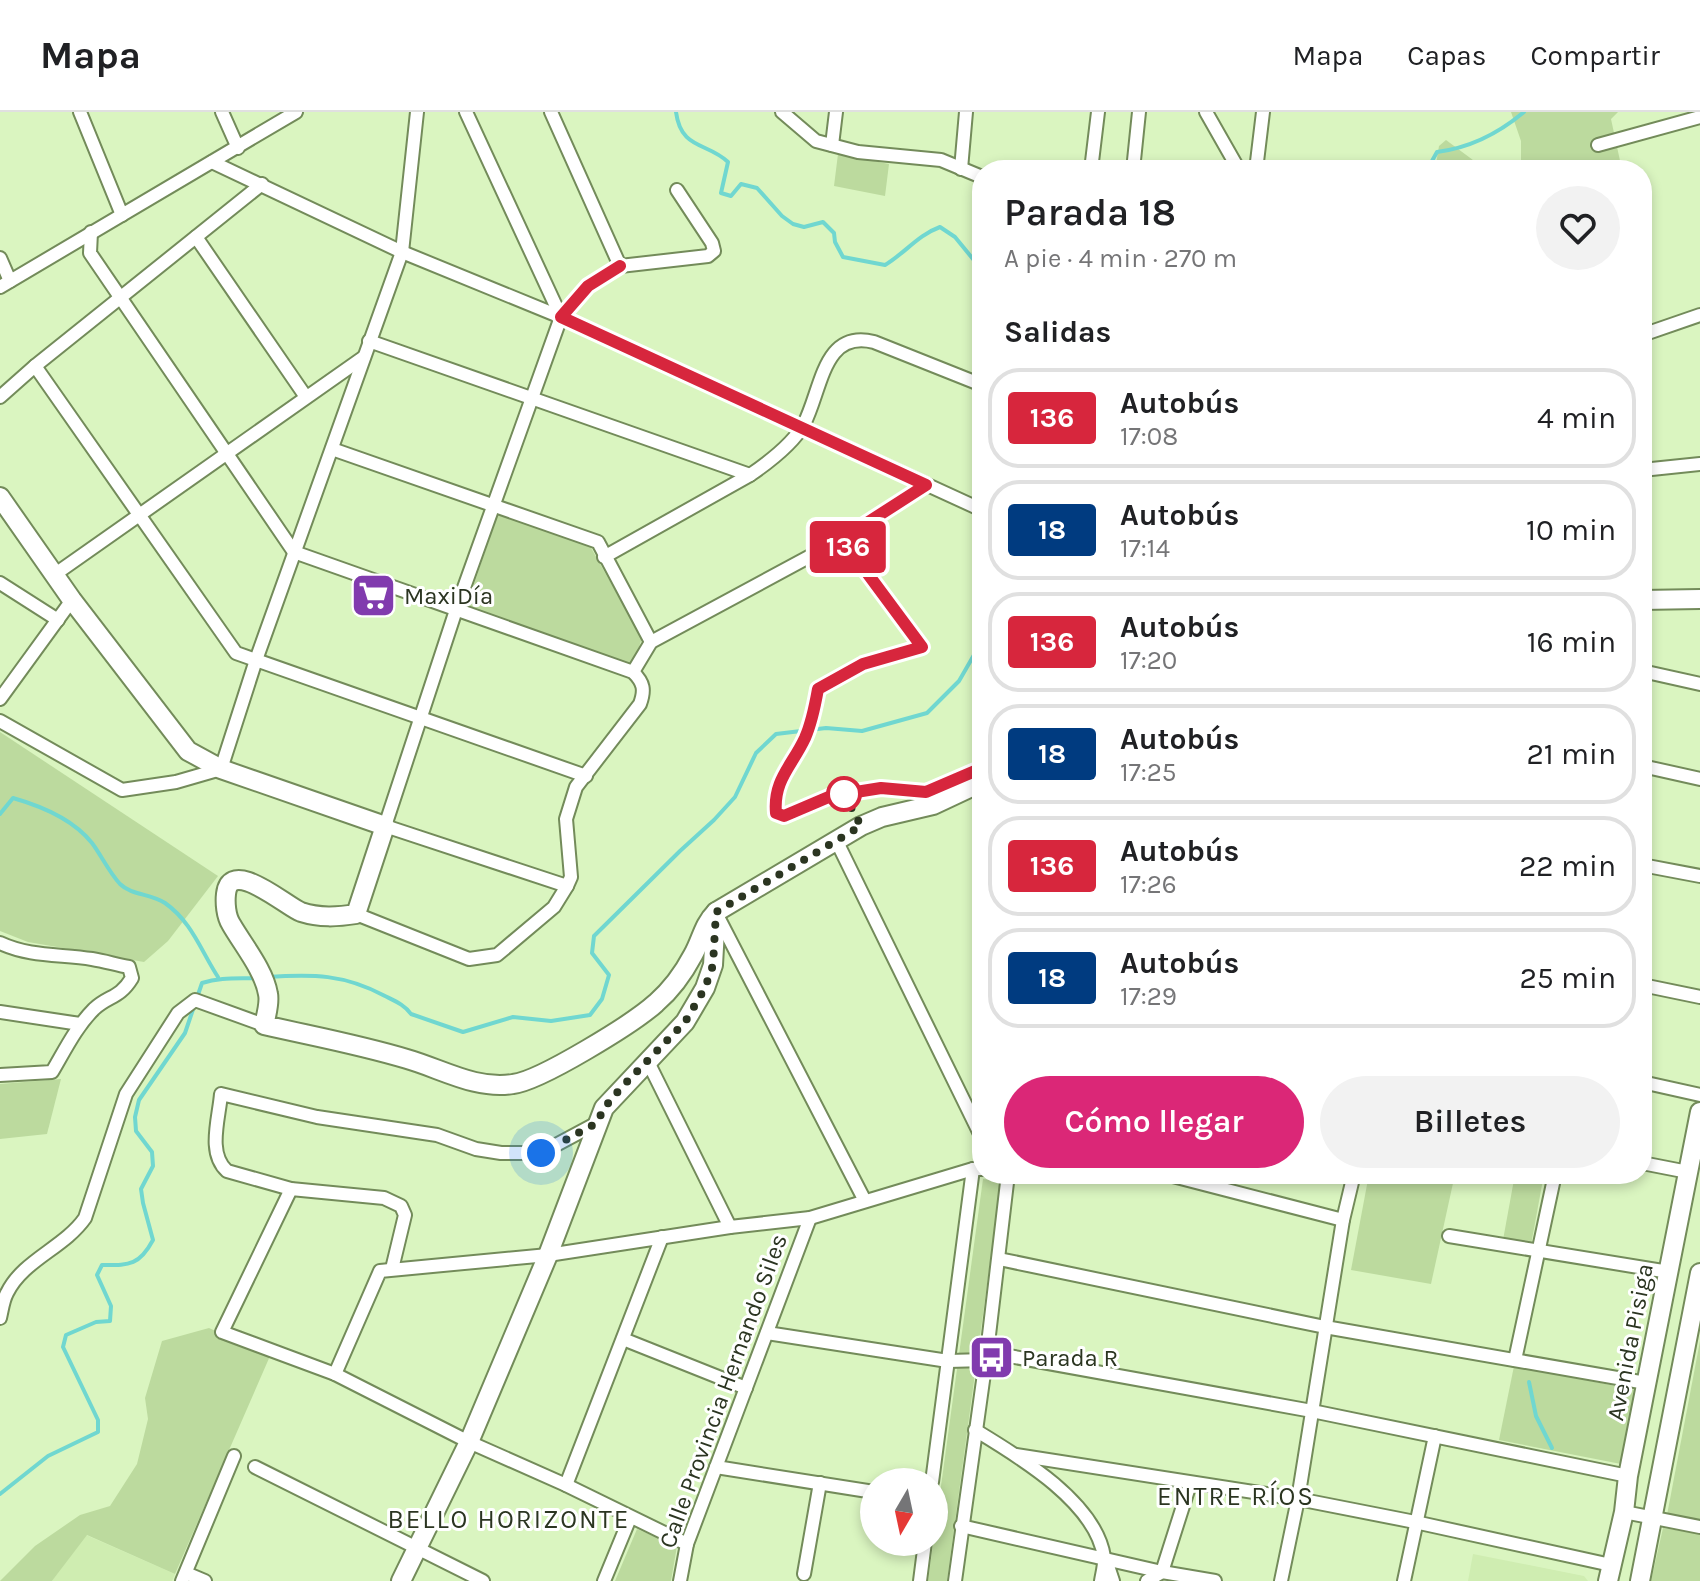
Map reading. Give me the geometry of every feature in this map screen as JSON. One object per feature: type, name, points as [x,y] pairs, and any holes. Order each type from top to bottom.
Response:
[{"type":"street","points":[[80,112],[122,215]]},
{"type":"street","points":[[222,112],[238,148]]},
{"type":"street","points":[[0,258],[5,284],[296,112]]},
{"type":"street","points":[[221,769],[256,660],[402,252],[417,112]]},
{"type":"street","points":[[466,112],[561,317]]},
{"type":"street","points":[[551,112],[620,266]]},
{"type":"street","points":[[782,112],[816,141],[858,152],[941,160],[972,173]]},
{"type":"street","points":[[832,145],[836,112]]},
{"type":"street","points":[[961,169],[966,112]]},
{"type":"street","points":[[1092,160],[1098,112]]},
{"type":"street","points":[[1134,160],[1139,112]]},
{"type":"street","points":[[1206,112],[1233,160]]},
{"type":"street","points":[[1257,160],[1263,112]]},
{"type":"street","points":[[1598,145],[1700,117]]},
{"type":"street","points":[[212,162],[402,252],[561,317],[972,506]]},
{"type":"street","points":[[0,397],[262,184]]},
{"type":"street","points":[[356,914],[456,610],[534,400],[561,317],[588,286],[620,266],[708,256],[714,251],[712,243],[677,190]]},
{"type":"street","points":[[91,232],[90,253],[294,552],[633,672],[642,681],[645,691],[640,704],[576,787],[566,819],[571,877],[567,886],[554,907],[497,955],[469,959],[356,914],[317,916],[297,911],[246,880],[235,881],[228,886],[227,918],[257,968],[268,995],[264,1025]]},
{"type":"street","points":[[196,237],[306,397]]},
{"type":"street","points":[[1652,332],[1700,315]]},
{"type":"street","points":[[604,557],[769,462],[802,427],[831,358],[838,347],[848,340],[859,338],[874,342],[972,381]]},
{"type":"street","points":[[369,341],[750,475]]},
{"type":"street","points":[[54,575],[364,357]]},
{"type":"street","points":[[35,366],[236,653],[586,776]]},
{"type":"street","points":[[332,449],[598,542],[651,642]]},
{"type":"street","points":[[1652,469],[1700,464]]},
{"type":"street","points":[[633,672],[651,642],[842,539],[926,485]]},
{"type":"street","points":[[0,497],[72,600],[188,751],[221,769],[567,886]]},
{"type":"street","points":[[842,539],[922,647],[863,664],[818,689],[814,716],[805,739],[781,777],[774,796],[776,813],[784,816],[831,796],[881,788],[926,792],[972,772]]},
{"type":"street","points":[[0,583],[58,620]]},
{"type":"street","points":[[1652,600],[1700,599]]},
{"type":"street","points":[[0,699],[72,600]]},
{"type":"street","points":[[1652,673],[1700,684]]},
{"type":"street","points":[[0,721],[122,790],[176,782],[221,769]]},
{"type":"street","points":[[1652,768],[1700,779]]},
{"type":"street","points":[[0,1318],[6,1294],[18,1278],[76,1231],[85,1218],[126,1094],[178,1013],[195,1000],[264,1025],[406,1059],[474,1083],[530,1081],[634,1020],[672,986],[694,954],[706,922],[716,912],[861,826],[882,817],[933,805],[972,787]]},
{"type":"street","points":[[837,842],[972,1118]]},
{"type":"street","points":[[1652,867],[1700,876]]},
{"type":"street","points":[[401,1581],[469,1442],[548,1255],[604,1108],[685,1022],[705,988],[713,965],[716,912]]},
{"type":"street","points":[[716,912],[865,1201]]},
{"type":"street","points":[[0,943],[37,955],[93,959],[129,967],[132,978],[125,990],[97,1006],[80,1024],[52,1072],[0,1075]]},
{"type":"street","points":[[1652,987],[1700,997]]},
{"type":"street","points":[[0,1012],[80,1024]]},
{"type":"street","points":[[648,1062],[730,1227]]},
{"type":"street","points":[[1652,1084],[1700,1095]]},
{"type":"street","points":[[392,1269],[405,1215],[401,1206],[384,1198],[291,1189],[227,1171],[219,1164],[215,1153],[221,1094],[317,1117],[437,1135],[476,1149],[510,1153],[541,1153],[597,1123]]},
{"type":"street","name":"Avenida Pisiga","points":[[1609,1573],[1624,1512],[1628,1476],[1700,1112]]},
{"type":"street","points":[[1652,1165],[1688,1172]]},
{"type":"street","points":[[335,1374],[380,1271],[548,1255],[810,1218],[972,1171]]},
{"type":"street","points":[[934,1468],[976,1184]]},
{"type":"street","points":[[955,1581],[1007,1184]]},
{"type":"street","points":[[1204,1184],[1343,1220]]},
{"type":"street","points":[[1281,1581],[1352,1184]]},
{"type":"street","points":[[1515,1360],[1553,1184]]},
{"type":"street","points":[[291,1189],[222,1332],[335,1374],[469,1442],[687,1544]]},
{"type":"street","name":"Calle Provincia Hernando Siles","points":[[680,1581],[687,1544],[810,1218]]},
{"type":"street","points":[[1449,1236],[1669,1272]]},
{"type":"street","points":[[566,1485],[662,1237]]},
{"type":"street","points":[[999,1259],[1325,1327],[1646,1383]]},
{"type":"street","points":[[1640,1581],[1700,1273]]},
{"type":"street","points":[[767,1333],[948,1361],[986,1356],[1312,1411],[1628,1476]]},
{"type":"street","points":[[623,1339],[746,1388]]},
{"type":"street","points":[[975,1430],[1016,1455],[1083,1511],[1113,1581]]},
{"type":"street","points":[[1404,1581],[1435,1436]]},
{"type":"street","points":[[1016,1455],[1298,1499],[1415,1522],[1609,1573]]},
{"type":"street","points":[[205,1581],[184,1577],[234,1456]]},
{"type":"street","points":[[255,1467],[483,1581]]},
{"type":"street","points":[[716,1467],[860,1490]]},
{"type":"street","points":[[804,1574],[820,1483]]},
{"type":"street","points":[[1147,1581],[1162,1572],[1190,1484]]},
{"type":"street","points":[[1624,1512],[1700,1527]]},
{"type":"street","points":[[604,1581],[630,1518]]},
{"type":"street","points":[[961,1526],[1162,1572],[1215,1581]]},
{"type":"street","points":[[920,1581],[923,1556]]},
{"type":"street","points":[[1101,1581],[1105,1557]]},
{"type":"shaded area","points":[[1511,112],[1618,112],[1611,119],[1620,160],[1521,160],[1521,141]]},
{"type":"shaded area","points":[[1446,140],[1473,160],[1437,160],[1439,146]]},
{"type":"shaded area","points":[[838,154],[889,164],[885,196],[834,186]]},
{"type":"shaded area","points":[[498,514],[590,546],[642,638],[632,668],[465,610]]},
{"type":"shaded area","points":[[0,732],[218,876],[168,941],[144,962],[28,942],[0,931]]},
{"type":"shaded area","points":[[61,1079],[47,1134],[0,1139],[0,1084]]},
{"type":"shaded area","points":[[982,1184],[1001,1184],[947,1581],[928,1581],[931,1556],[948,1556],[948,1468],[943,1468]]},
{"type":"shaded area","points":[[1367,1184],[1453,1184],[1431,1284],[1351,1270]]},
{"type":"shaded area","points":[[1513,1184],[1542,1184],[1531,1245],[1503,1240]]},
{"type":"shaded area","points":[[209,1328],[270,1356],[175,1574],[87,1535],[52,1581],[0,1581],[35,1546],[80,1515],[110,1506],[137,1464],[148,1419],[145,1398],[162,1341]]},
{"type":"shaded area","points":[[1700,1341],[1700,1519],[1667,1515]]},
{"type":"shaded area","points":[[1514,1366],[1636,1390],[1621,1464],[1499,1440]]},
{"type":"shaded area","points":[[1663,1528],[1700,1534],[1700,1581],[1651,1581]]},
{"type":"shaded area","points":[[637,1529],[677,1546],[671,1581],[615,1581]]},
{"type":"shaded area","points":[[86,1535],[175,1574],[172,1581],[52,1581]]},
{"type":"shaded area","points":[[1473,1554],[1584,1576],[1588,1581],[1468,1581]]},
{"type":"waterway","points":[[676,112],[683,133],[689,139],[728,162],[721,193],[731,196],[741,184],[757,188],[793,224],[804,227],[823,222],[834,233],[843,257],[885,265],[940,227],[955,237],[972,258]]},
{"type":"waterway","points":[[1433,160],[1437,152],[1483,138],[1524,112]]},
{"type":"waterway","points":[[267,977],[314,976],[356,983],[396,1002],[411,1014],[463,1032],[513,1017],[551,1021],[590,1015],[602,999],[609,975],[592,953],[594,936],[735,797],[756,753],[776,734],[826,728],[862,731],[927,713],[959,681],[972,658]]},
{"type":"waterway","points":[[0,814],[13,798],[45,809],[76,827],[92,843],[120,884],[160,900],[182,919],[218,977]]},
{"type":"waterway","points":[[0,1494],[48,1456],[98,1432],[98,1420],[63,1347],[66,1335],[96,1322],[110,1321],[111,1306],[97,1275],[102,1265],[132,1262],[143,1255],[153,1240],[141,1189],[153,1166],[152,1152],[136,1131],[139,1100],[185,1033],[202,983],[259,978]]},
{"type":"waterway","points":[[1529,1382],[1536,1416],[1552,1448]]},
{"type":"bus line","name":"136","points":[[620,266],[588,286],[561,317],[926,485],[842,539],[922,647],[863,664],[818,689],[814,716],[805,739],[781,777],[774,796],[776,813],[784,816],[831,796],[881,788],[926,792],[972,773]]},
{"type":"place","name":"MaxiDía","points":[[373,596]]},
{"type":"place","name":"Parada R","points":[[991,1358]]},
{"type":"district","name":"ENTRE RÍOS","points":[[1236,1496]]},
{"type":"district","name":"BELLO HORIZONTE","points":[[509,1519]]},
{"type":"route","points":[[541,1153],[597,1123],[604,1108],[620,1089],[685,1022],[705,988],[713,965],[716,912],[861,826],[844,794]]}]
